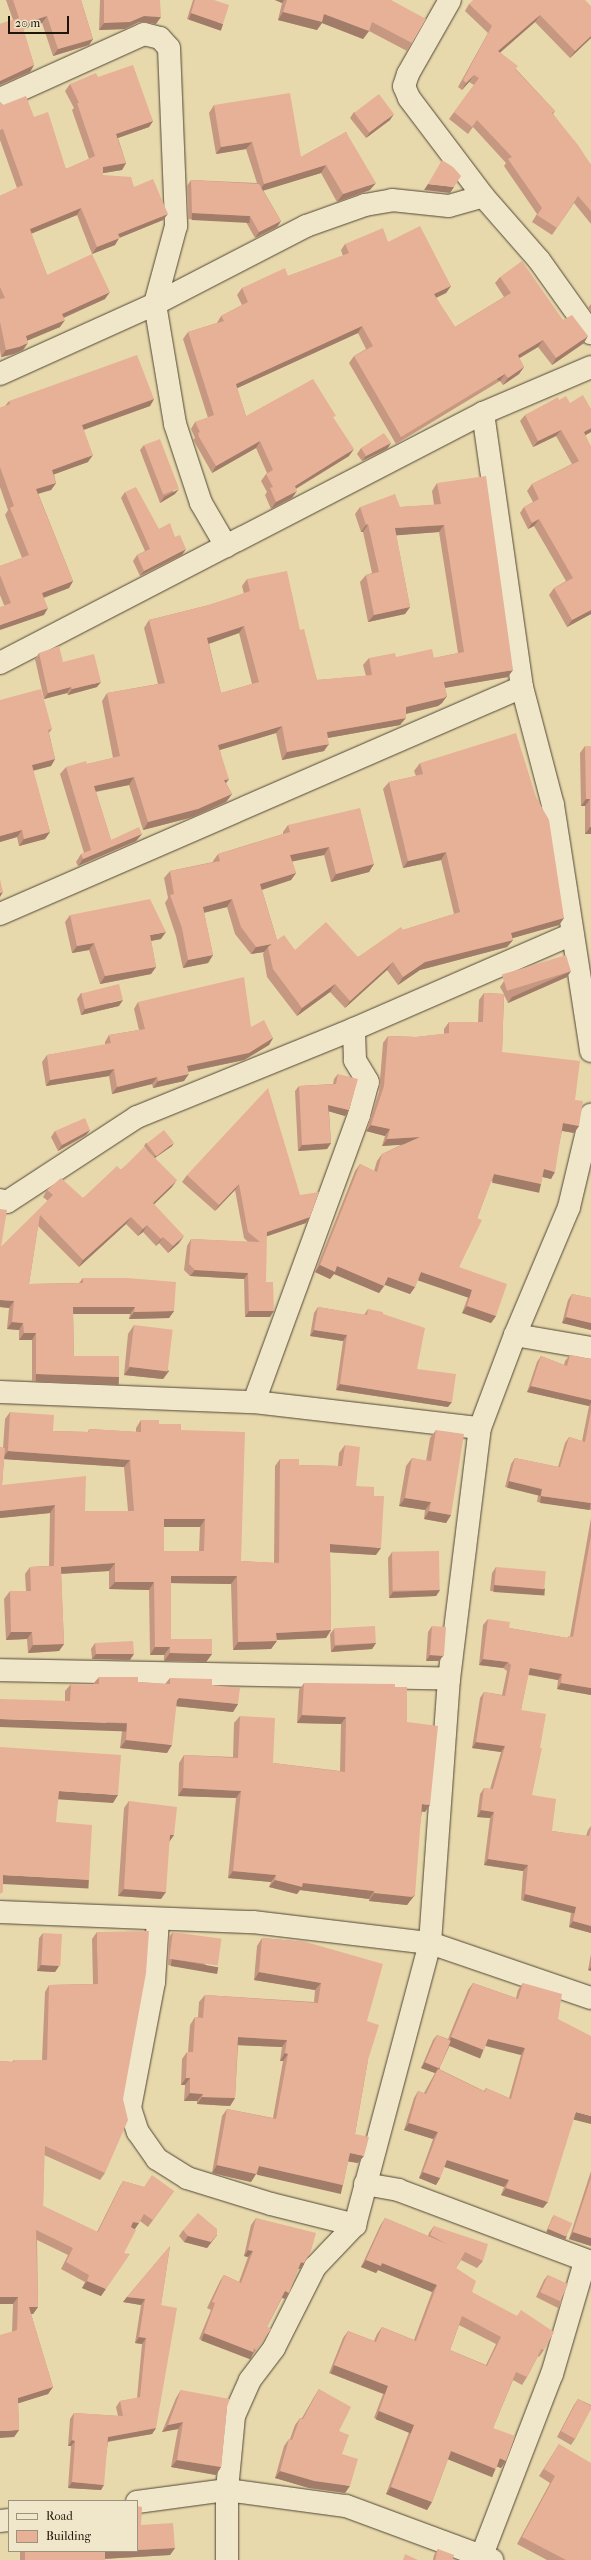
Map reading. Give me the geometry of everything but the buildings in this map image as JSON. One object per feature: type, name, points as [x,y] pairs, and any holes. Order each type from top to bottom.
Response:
[{"type":"street","points":[[450,0],[408,74],[404,86],[409,98],[483,196],[539,260],[591,333]]},
{"type":"street","points":[[0,99],[144,34],[160,38],[169,48],[176,226],[155,304],[175,424],[201,503],[226,546]]},
{"type":"street","points":[[0,374],[155,304],[288,234],[365,205],[392,200],[449,206],[483,196]]},
{"type":"street","points":[[0,663],[483,413],[591,366]]},
{"type":"street","points":[[483,413],[522,687],[553,805],[591,1051]]},
{"type":"street","points":[[0,914],[522,687]]},
{"type":"street","points":[[0,1200],[7,1202],[136,1117],[354,1029],[572,934]]},
{"type":"street","points":[[254,1402],[359,1115],[368,1082],[355,1060],[354,1029]]},
{"type":"street","points":[[227,2560],[227,2490],[234,2416],[250,2380],[274,2348],[314,2267],[355,2225],[430,1943],[449,1679],[480,1428],[515,1335],[569,1207],[591,1116]]},
{"type":"street","points":[[515,1335],[591,1348]]},
{"type":"street","points":[[0,1392],[254,1402],[480,1428]]},
{"type":"street","points":[[0,1670],[449,1679]]},
{"type":"street","points":[[0,1912],[253,1922],[430,1943],[591,1998]]},
{"type":"street","points":[[158,1919],[154,1982],[130,2108],[138,2132],[157,2158],[187,2178],[271,2204],[355,2225]]},
{"type":"street","points":[[138,2502],[227,2490],[346,2506],[487,2558],[552,2374],[588,2262],[398,2190],[365,2184]]}]
